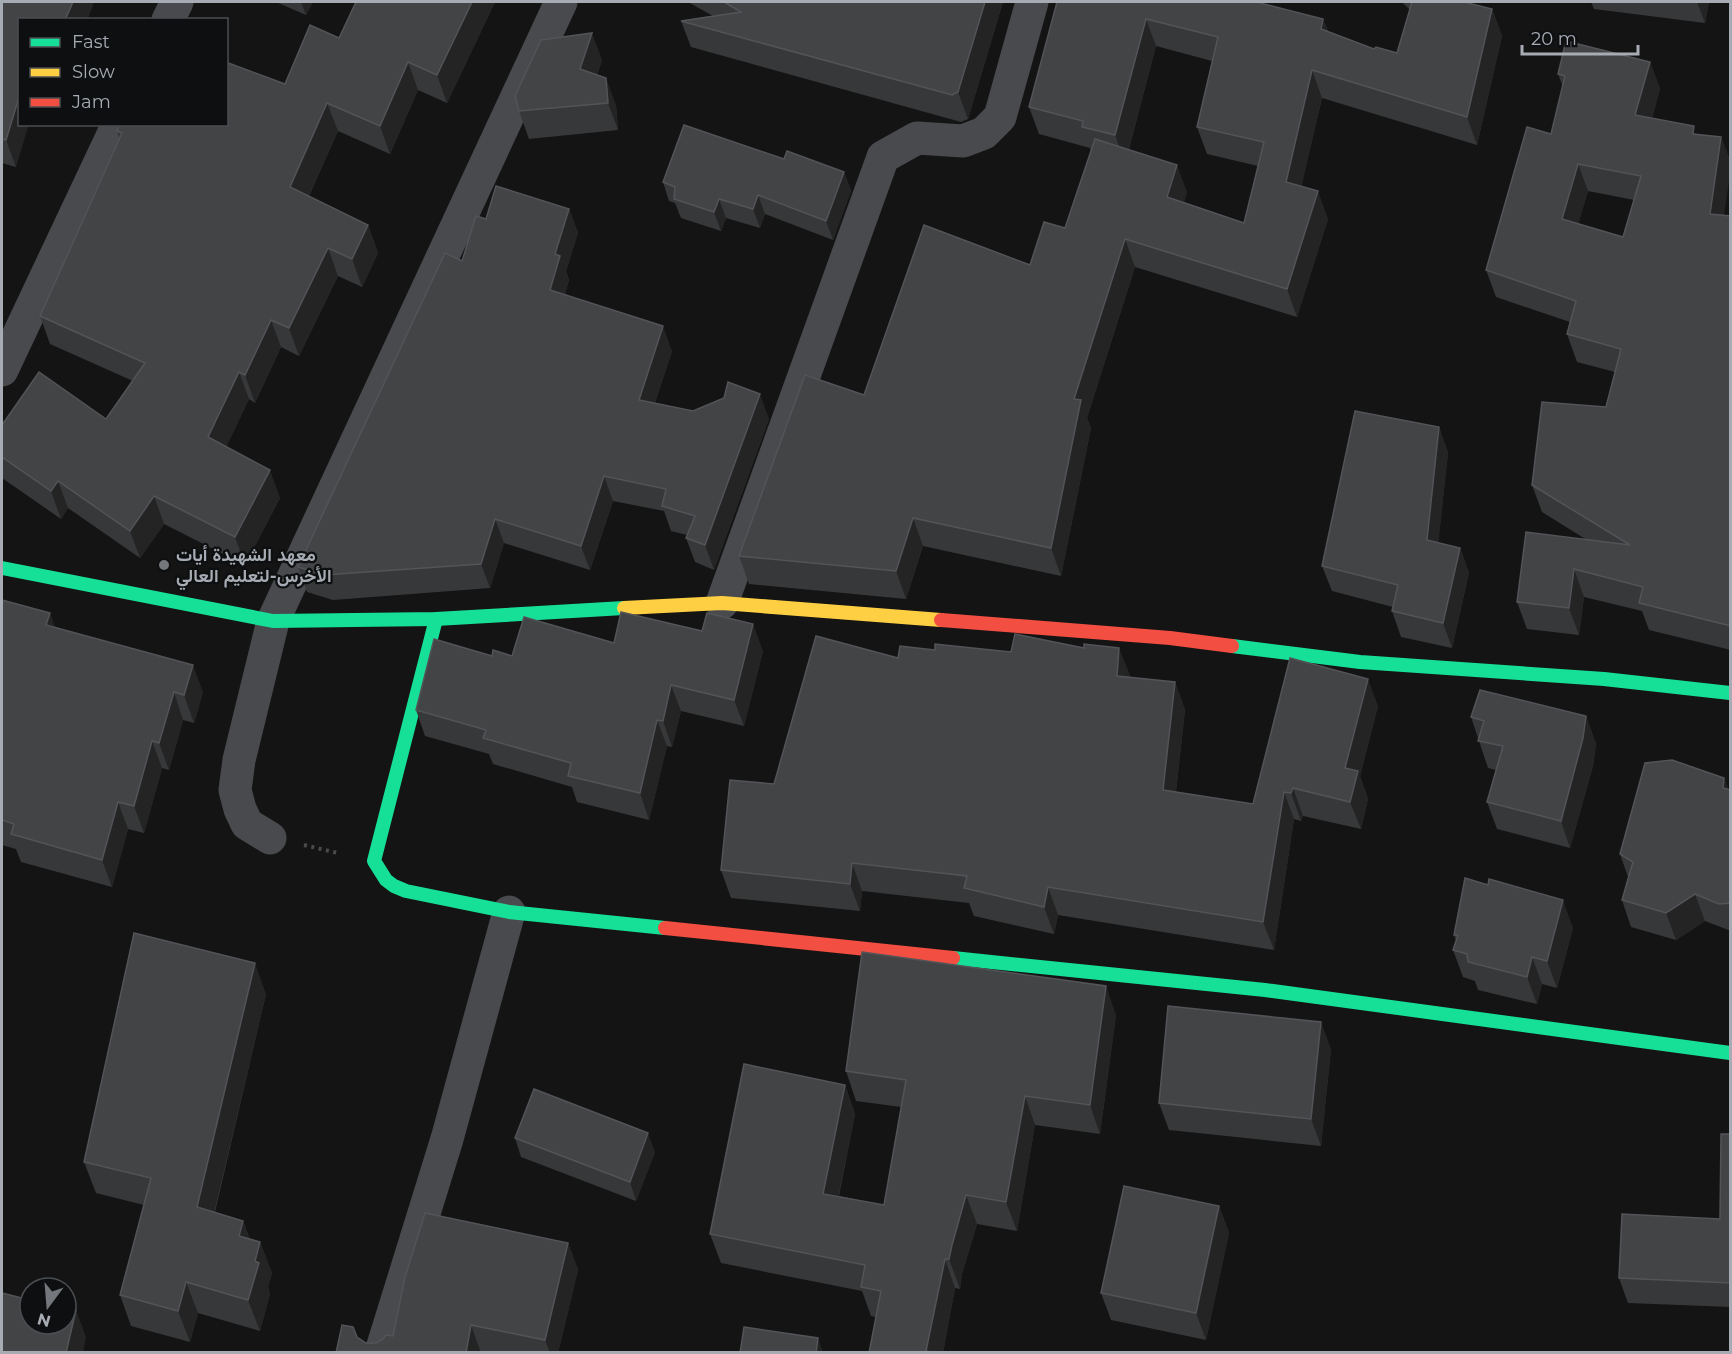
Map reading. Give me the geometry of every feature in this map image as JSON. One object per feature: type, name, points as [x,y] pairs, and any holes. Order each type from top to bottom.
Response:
[{"type":"street","points":[[169,18],[177,2]]},
{"type":"street","points":[[270,837],[247,824],[235,790],[239,760],[273,621],[561,2]]},
{"type":"street","points":[[722,603],[883,157],[917,138],[963,141],[984,134],[1000,117],[1032,2]]},
{"type":"street","points":[[2,370],[117,126]]},
{"type":"street","points":[[2,568],[273,621],[436,619],[722,603],[1158,637],[1360,662],[1604,679],[1731,693]]},
{"type":"street","points":[[436,619],[374,861],[380,874],[392,886],[406,891],[509,912],[1265,990],[1731,1053]]},
{"type":"street","points":[[381,1353],[447,1139],[509,912]]},
{"type":"path","points":[[270,837],[374,861]]},
{"type":"building","points":[[2,2],[73,2],[66,18],[18,18],[18,101],[6,140],[2,139]]},
{"type":"building","points":[[356,2],[472,2],[437,75],[408,62],[380,126],[327,103],[290,187],[368,225],[352,259],[328,248],[289,328],[271,320],[245,375],[239,372],[208,437],[270,470],[235,537],[154,496],[130,531],[58,481],[51,491],[2,457],[2,425],[39,372],[106,419],[145,363],[40,316],[122,133],[117,131],[118,126],[228,126],[228,63],[285,84],[310,25],[339,38]]},
{"type":"building","points":[[724,2],[985,2],[958,92],[952,95],[681,21],[741,12]]},
{"type":"building","points":[[1057,2],[1256,2],[1323,19],[1321,29],[1374,49],[1376,47],[1397,53],[1412,2],[1464,2],[1492,9],[1467,117],[1312,70],[1286,182],[1318,191],[1287,289],[1125,239],[1074,399],[1081,400],[1051,548],[913,518],[896,571],[739,556],[805,375],[864,395],[924,225],[1030,265],[1044,222],[1065,228],[1095,139],[1177,165],[1167,197],[1244,223],[1264,142],[1197,127],[1218,37],[1146,19],[1115,135],[1082,127],[1083,121],[1029,107]]},
{"type":"building","points":[[592,33],[580,69],[606,78],[608,103],[519,111],[515,96],[541,40]]},
{"type":"building","points":[[1566,41],[1650,62],[1635,115],[1694,126],[1693,134],[1721,137],[1710,214],[1731,216],[1731,626],[1639,603],[1643,587],[1574,569],[1569,608],[1517,602],[1526,532],[1630,545],[1532,485],[1542,402],[1606,407],[1621,349],[1567,334],[1576,301],[1486,270],[1527,127],[1551,134],[1565,76],[1558,74]],"holes":[[[1578,164],[1641,176],[1623,237],[1562,219]]]},
{"type":"building","points":[[684,125],[784,159],[787,151],[844,172],[826,221],[758,195],[753,209],[719,199],[714,212],[674,199],[675,187],[663,182]]},
{"type":"building","points":[[496,186],[569,209],[555,254],[560,256],[550,290],[663,326],[639,400],[693,411],[724,398],[728,382],[760,394],[705,545],[686,538],[695,516],[662,506],[666,489],[604,476],[581,546],[495,519],[481,564],[324,575],[298,567],[445,253],[462,261],[476,216],[486,219]]},
{"type":"building","points":[[1355,411],[1439,427],[1427,540],[1460,548],[1443,623],[1392,611],[1398,585],[1322,566]]},
{"type":"building","points":[[2,600],[50,613],[46,625],[193,665],[184,695],[174,692],[159,743],[152,741],[134,806],[118,802],[102,860],[11,834],[14,824],[2,820]]},
{"type":"building","points":[[621,612],[702,631],[707,613],[753,624],[734,700],[671,685],[663,721],[657,720],[640,793],[568,776],[571,763],[483,738],[486,730],[416,710],[434,639],[492,656],[493,650],[512,656],[524,617],[614,643]]},
{"type":"building","points":[[1015,634],[1084,648],[1084,644],[1119,648],[1117,676],[1175,682],[1163,790],[1253,804],[1290,658],[1368,679],[1345,768],[1358,771],[1350,802],[1293,788],[1291,793],[1284,792],[1263,922],[1048,887],[1044,907],[964,888],[967,876],[852,863],[850,884],[721,870],[730,780],[774,784],[816,636],[898,658],[900,646],[935,650],[935,644],[1011,652]]},
{"type":"building","points":[[1480,690],[1586,716],[1583,738],[1561,821],[1487,802],[1503,746],[1478,741],[1484,721],[1471,717]]},
{"type":"building","points":[[1672,760],[1724,778],[1723,788],[1731,790],[1731,903],[1719,904],[1695,894],[1666,913],[1622,900],[1633,862],[1620,854],[1645,763]]},
{"type":"building","points":[[1465,878],[1488,885],[1489,879],[1563,900],[1547,961],[1532,957],[1527,977],[1468,962],[1467,954],[1453,950],[1458,935],[1454,935]]},
{"type":"building","points":[[134,933],[255,963],[197,1207],[243,1221],[239,1236],[260,1242],[255,1261],[259,1263],[248,1300],[186,1282],[178,1311],[120,1295],[151,1178],[84,1162]]},
{"type":"building","points":[[862,952],[1106,986],[1090,1105],[1025,1096],[1006,1202],[966,1195],[949,1259],[945,1259],[926,1351],[936,1353],[869,1353],[881,1291],[861,1287],[865,1265],[710,1234],[744,1064],[845,1085],[823,1194],[884,1205],[906,1080],[846,1071]]},
{"type":"building","points":[[1168,1006],[1321,1022],[1311,1119],[1159,1103]]},
{"type":"building","points":[[534,1089],[648,1133],[630,1182],[515,1138]]},
{"type":"building","points":[[1721,1134],[1731,1134],[1731,1283],[1619,1278],[1622,1214],[1720,1219]]},
{"type":"building","points":[[1124,1186],[1219,1206],[1196,1313],[1101,1293]]},
{"type":"building","points":[[425,1213],[568,1243],[545,1340],[471,1325],[466,1353],[336,1353],[342,1325],[353,1327],[357,1337],[366,1343],[376,1343],[386,1335],[393,1336],[405,1277]]},
{"type":"building","points":[[2,1293],[18,1297],[18,1336],[70,1336],[66,1353],[2,1353]]},
{"type":"building","points":[[744,1327],[818,1338],[816,1353],[740,1353]]},
{"type":"traffic: fast","points":[[2,568],[273,621],[436,619],[624,608]]},
{"type":"traffic: fast","points":[[436,619],[374,861],[386,880],[406,891],[509,912],[665,928]]},
{"type":"traffic: fast","points":[[1232,646],[1360,662],[1604,679],[1730,693]]},
{"type":"traffic: fast","points":[[953,958],[1265,990],[1730,1053]]},
{"type":"traffic: slow","points":[[624,608],[722,603],[941,620]]},
{"type":"traffic: jam","points":[[941,620],[1170,638],[1232,646]]},
{"type":"traffic: jam","points":[[665,928],[953,958]]},
{"type":"place","name":"معهد الشهيدة أيات الأخرس-لتعليم العالي","points":[[164,565]]}]
